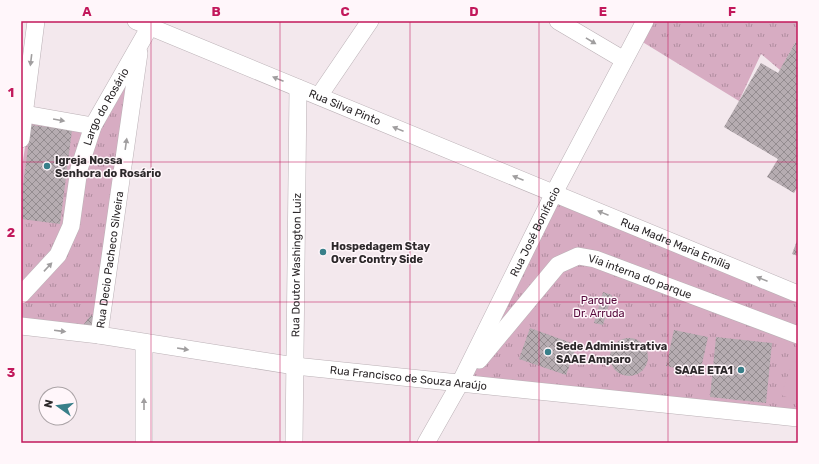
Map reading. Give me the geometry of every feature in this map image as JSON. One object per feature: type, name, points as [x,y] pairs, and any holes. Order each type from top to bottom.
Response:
[{"type":"street","points":[[21,139],[36,21]]},
{"type":"street","points":[[319,96],[370,21]]},
{"type":"street","points":[[558,21],[624,60]]},
{"type":"street","name":"Rua José Bonifacio","points":[[426,443],[460,383],[554,193],[645,21]]},
{"type":"street","name":"Rua Silva Pinto","points":[[146,23],[298,88],[554,193]]},
{"type":"street","name":"Largo do Rosário","points":[[21,295],[58,255],[71,226],[79,170],[93,126],[140,42],[146,23]]},
{"type":"street","name":"Rua Decio Pacheco Silveira","points":[[99,335],[140,42]]},
{"type":"street","name":"Rua Doutor Washington Luiz","points":[[294,443],[298,88]]},
{"type":"street","points":[[25,114],[93,126]]},
{"type":"street","name":"Rua Madre Maria Emília","points":[[554,193],[798,294]]},
{"type":"street","name":"Via interna do parque","points":[[460,383],[558,265],[578,256],[595,259],[798,335]]},
{"type":"street","name":"Rua Francisco de Souza Araújo","points":[[21,326],[99,335],[295,366],[798,418]]},
{"type":"street","points":[[144,343],[144,443]]},
{"type":"green space","points":[[645,21],[798,21],[798,38],[780,70],[761,54],[739,101],[636,38]]},
{"type":"green space","points":[[135,61],[97,330],[21,320],[21,302],[63,255],[97,129]]},
{"type":"green space","points":[[29,120],[89,129],[66,226],[54,255],[21,281],[21,174]]},
{"type":"green space","name":"Parque Dr. Arruda","points":[[555,195],[798,286],[798,416],[462,382]]},
{"type":"green space","points":[[793,361],[798,363],[798,401],[781,395]]},
{"type":"building","points":[[798,38],[798,186],[794,193],[767,177],[778,159],[724,127],[761,63],[778,73]]},
{"type":"building","name":"Igreja Nossa Senhora do Rosário","points":[[31,125],[72,130],[60,224],[21,219],[21,202]]},
{"type":"building","points":[[798,238],[798,256],[792,254]]},
{"type":"building","points":[[603,292],[612,295],[603,325],[594,323]]},
{"type":"building","points":[[91,315],[94,318],[93,328],[85,327],[84,324]]},
{"type":"building","name":"Sede Administrativa SAAE Amparo","points":[[530,328],[577,345],[566,375],[519,359]]},
{"type":"building","points":[[674,330],[708,337],[700,373],[666,366]]},
{"type":"building","name":"SAAE ETA1","points":[[716,337],[772,343],[766,403],[710,397]]},
{"type":"building","points":[[629,338],[639,341],[645,347],[648,357],[645,367],[639,373],[629,376],[619,373],[613,367],[610,357],[613,347],[619,341]]},
{"type":"place","name":"Igreja Nossa Senhora do Rosário","points":[[47,166]]},
{"type":"place","name":"Hospedagem Stay Over Contry Side","points":[[323,252]]},
{"type":"place","name":"Sede Administrativa SAAE Amparo","points":[[548,352]]},
{"type":"place","name":"SAAE ETA1","points":[[741,370]]}]
